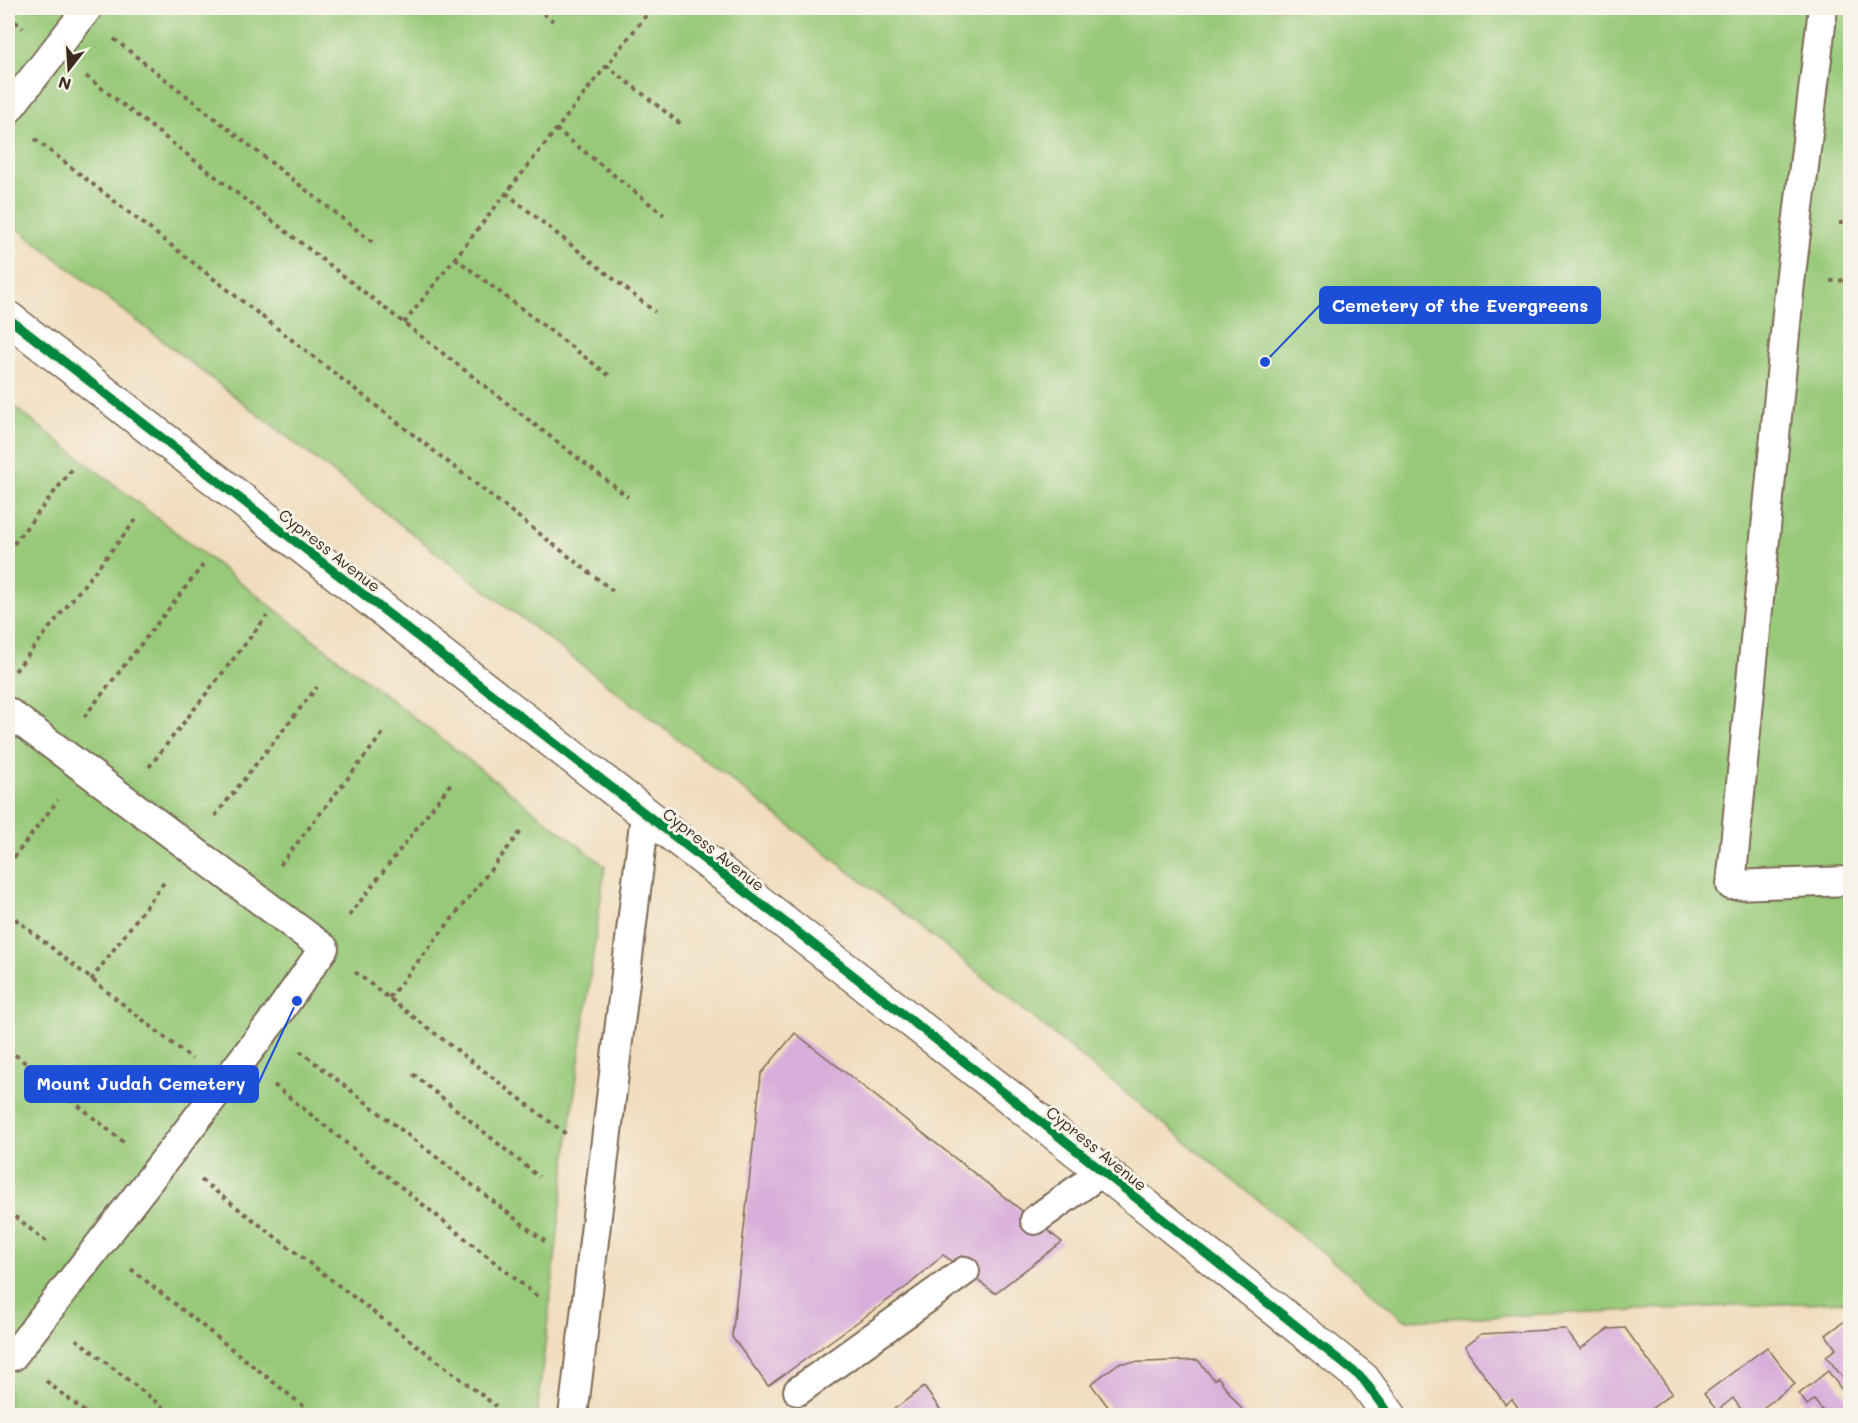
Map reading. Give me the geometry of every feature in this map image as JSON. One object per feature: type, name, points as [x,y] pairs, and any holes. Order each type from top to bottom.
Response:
[{"type":"street","name":"Cypress Avenue","points":[[8,318],[1103,1171],[1363,1379],[1390,1416]]},
{"type":"lane","points":[[8,110],[88,8]]},
{"type":"lane","points":[[1823,8],[1790,283],[1731,885],[1851,880]]},
{"type":"lane","points":[[8,712],[57,751],[324,948],[269,1026],[45,1315],[10,1353]]},
{"type":"lane","points":[[573,1416],[645,814]]},
{"type":"lane","points":[[1035,1220],[1103,1171]]},
{"type":"lane","points":[[798,1391],[965,1271]]},
{"type":"path","points":[[536,8],[554,21]]},
{"type":"path","points":[[404,323],[652,8]]},
{"type":"path","points":[[111,36],[376,244]]},
{"type":"path","points":[[606,65],[682,125]]},
{"type":"path","points":[[82,73],[628,497]]},
{"type":"path","points":[[556,129],[664,215]]},
{"type":"path","points":[[25,132],[613,591]]},
{"type":"path","points":[[506,193],[656,312]]},
{"type":"path","points":[[455,258],[611,377]]},
{"type":"path","points":[[8,550],[74,467]]},
{"type":"path","points":[[15,672],[136,520]]},
{"type":"path","points":[[57,751],[203,565]]},
{"type":"path","points":[[125,799],[267,616]]},
{"type":"path","points":[[91,980],[190,848],[317,687]]},
{"type":"path","points":[[255,897],[384,732]]},
{"type":"path","points":[[8,865],[83,769]]},
{"type":"path","points":[[452,782],[324,948],[569,1136]]},
{"type":"path","points":[[389,999],[523,829]]},
{"type":"path","points":[[8,913],[223,1084]]},
{"type":"path","points":[[269,1026],[548,1244]]},
{"type":"path","points":[[8,1049],[496,1406]]},
{"type":"path","points":[[243,1059],[538,1297]]},
{"type":"path","points":[[413,1074],[539,1177]]},
{"type":"path","points":[[8,1211],[81,1268]]},
{"type":"path","points":[[99,1244],[316,1416]]},
{"type":"path","points":[[45,1315],[174,1416]]},
{"type":"path","points":[[10,1353],[90,1416]]},
{"type":"green space","points":[[8,8],[1850,8],[1850,1301],[1405,1320],[939,941],[8,221]]},
{"type":"green space","points":[[8,402],[605,866],[569,1136],[537,1415],[8,1415]]},
{"type":"building","points":[[795,1033],[1062,1242],[995,1293],[943,1255],[909,1285],[768,1386],[732,1337],[761,1074]]},
{"type":"building","points":[[1850,1317],[1850,1387],[1826,1356],[1836,1349],[1826,1335]]},
{"type":"building","points":[[1625,1328],[1672,1393],[1642,1416],[1524,1416],[1512,1399],[1505,1404],[1464,1347],[1481,1334],[1565,1329],[1580,1349],[1608,1329]]},
{"type":"building","points":[[1767,1347],[1795,1384],[1752,1416],[1746,1416],[1733,1398],[1717,1411],[1704,1394]]},
{"type":"building","points":[[1198,1360],[1214,1380],[1218,1377],[1247,1416],[1115,1416],[1091,1384],[1119,1363]]},
{"type":"building","points":[[1828,1371],[1850,1401],[1832,1416],[1827,1416],[1814,1400],[1807,1405],[1799,1394]]},
{"type":"building","points":[[924,1387],[945,1416],[885,1416]]},
{"type":"cycle path","points":[[8,318],[1007,1095],[1363,1379],[1390,1416]]},
{"type":"place","name":"Cemetery of the Evergreens","points":[[1265,362]]},
{"type":"place","name":"Mount Judah Cemetery","points":[[297,1001]]}]
